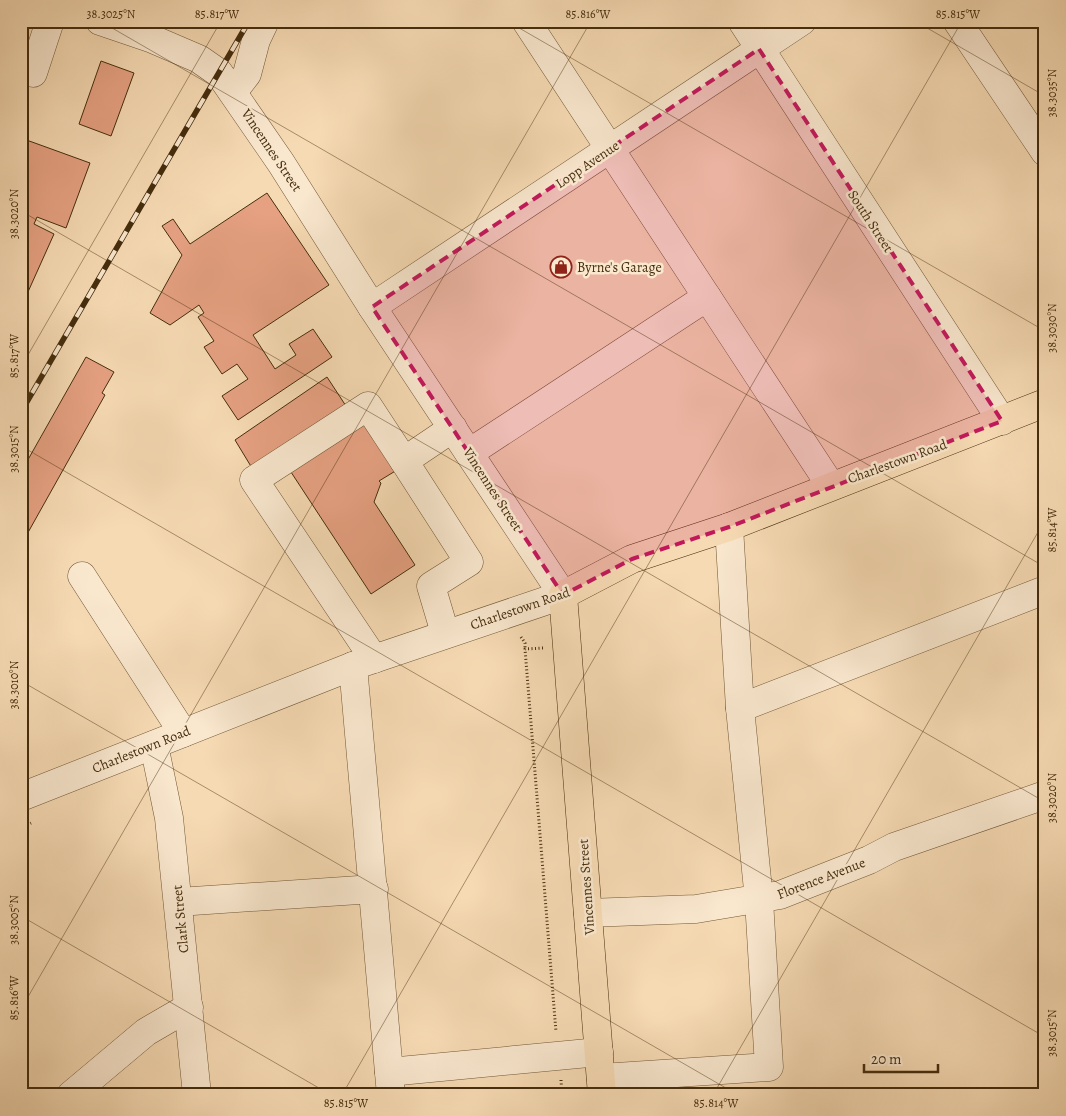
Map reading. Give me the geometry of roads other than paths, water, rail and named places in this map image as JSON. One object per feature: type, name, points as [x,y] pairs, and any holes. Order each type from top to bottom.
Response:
[{"type":"main road","name":"Charlestown Road","points":[[563,595],[632,559],[729,527],[1045,403]]},
{"type":"main road","name":"Vincennes Street","points":[[563,595],[602,1087]]},
{"type":"street","points":[[21,70],[33,74],[50,21]]},
{"type":"street","name":"Vincennes Street","points":[[100,21],[150,38],[199,59],[219,73],[281,162],[372,307],[563,595]]},
{"type":"street","points":[[233,92],[247,74],[256,40],[265,21]]},
{"type":"street","points":[[526,21],[831,486]]},
{"type":"street","name":"South Street","points":[[742,21],[1002,420]]},
{"type":"street","name":"Lopp Avenue","points":[[372,307],[802,21]]},
{"type":"street","points":[[957,21],[1045,152]]},
{"type":"street","points":[[469,453],[707,297]]},
{"type":"street","points":[[445,634],[430,586],[469,562],[368,406],[254,480],[364,662],[374,889],[390,1083],[558,1055],[598,1052]]},
{"type":"street","points":[[404,461],[453,428]]},
{"type":"street","points":[[602,1087],[768,1067],[759,900],[740,708],[729,527]]},
{"type":"street","points":[[82,576],[183,733]]},
{"type":"street","points":[[740,708],[1045,590]]},
{"type":"street","name":"Charlestown Road","points":[[21,797],[364,662],[563,595]]},
{"type":"street","name":"Clark Street","points":[[154,745],[169,818],[197,1095]]},
{"type":"street","name":"Florence Avenue","points":[[588,913],[696,909],[780,895],[869,860],[894,847],[1045,796]]},
{"type":"street","points":[[178,902],[374,889]]},
{"type":"street","points":[[71,1095],[146,1032],[189,1006]]},
{"type":"railway","points":[[21,412],[249,21]]},
{"type":"place","name":"Byrne's Garage","points":[[561,267]]}]
